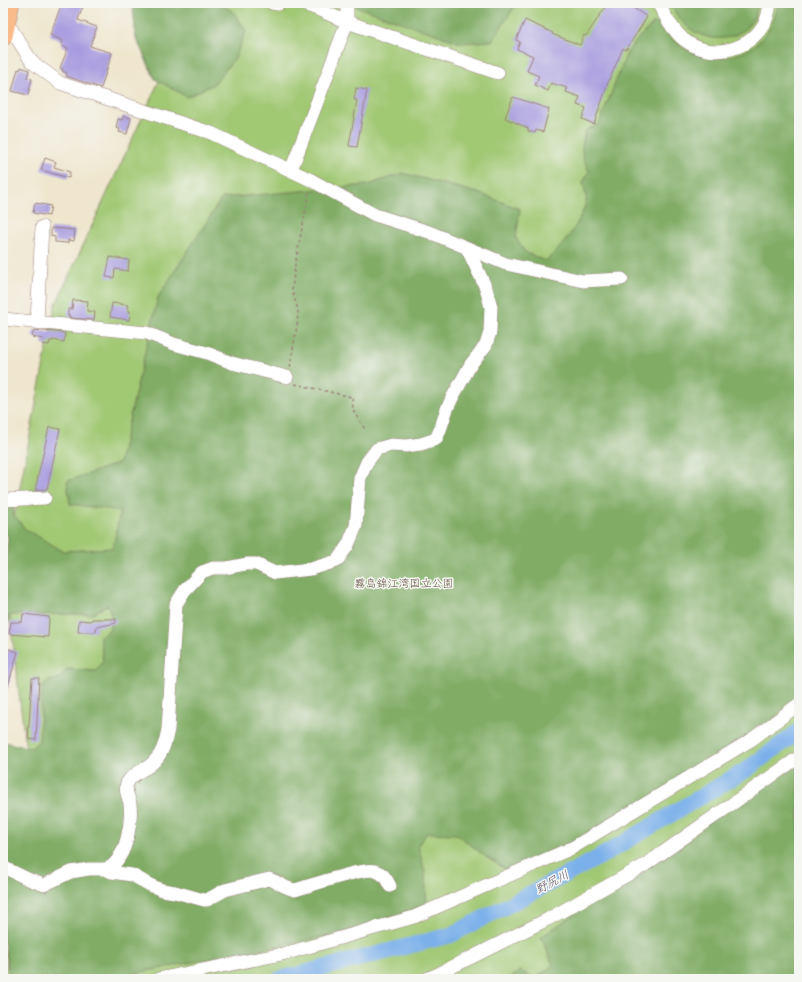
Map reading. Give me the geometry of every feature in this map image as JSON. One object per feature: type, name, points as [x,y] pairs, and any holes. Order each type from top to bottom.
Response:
[{"type":"highway","points":[[4,29],[10,3]]},
{"type":"street","points":[[272,3],[278,3]]},
{"type":"street","points":[[300,3],[347,22],[498,73]]},
{"type":"street","points":[[290,170],[347,22],[347,3]]},
{"type":"street","points":[[658,3],[676,31],[684,39],[701,48],[720,51],[734,49],[757,34],[765,23],[770,3]]},
{"type":"street","points":[[4,29],[32,62],[60,83],[211,134],[311,180],[374,215],[430,232],[506,264],[583,281],[622,279]]},
{"type":"street","points":[[37,321],[42,227]]},
{"type":"street","points":[[3,867],[44,885],[71,872],[89,869],[105,869],[113,865],[125,847],[128,839],[130,803],[126,792],[128,783],[132,776],[158,758],[164,746],[168,729],[176,604],[185,590],[202,572],[213,568],[226,568],[246,564],[256,564],[275,573],[311,569],[337,561],[348,545],[356,526],[360,478],[367,462],[377,449],[391,445],[413,445],[436,439],[452,398],[471,364],[486,345],[490,332],[491,307],[486,288],[467,248]]},
{"type":"street","points":[[3,319],[37,321],[147,333],[174,344],[207,353],[232,364],[287,377]]},
{"type":"street","points":[[3,500],[45,498]]},
{"type":"street","points":[[158,979],[287,953],[414,917],[572,848],[751,740],[799,704]]},
{"type":"street","points":[[426,979],[548,919],[645,865],[799,757]]},
{"type":"street","points":[[105,869],[111,872],[132,875],[162,890],[204,900],[207,900],[226,890],[268,879],[286,888],[295,890],[362,871],[374,870],[384,875],[390,886]]},
{"type":"path","points":[[311,180],[292,290],[298,310],[290,369],[287,377],[293,384],[352,397],[354,410],[366,431]]},
{"type":"green space","points":[[136,3],[216,3],[233,11],[246,31],[235,58],[214,84],[187,97],[155,79],[136,38],[133,9]]},
{"type":"green space","name":"霧島錦江湾国立公園","points":[[173,3],[799,3],[799,979],[4,979],[32,800],[4,569],[55,306],[171,55]]},
{"type":"green space","points":[[346,3],[517,3],[492,41],[461,43]]},
{"type":"green space","points":[[671,3],[757,3],[755,15],[744,30],[734,36],[712,38],[691,30],[676,13]]},
{"type":"green space","name":"霧島錦江湾国立公園","points":[[778,3],[799,3],[799,699],[750,736],[569,847],[510,872],[486,857],[457,834],[427,833],[418,845],[425,872],[427,904],[344,933],[106,979],[10,979],[3,938],[3,743],[31,748],[39,741],[42,688],[46,682],[60,678],[67,669],[96,671],[103,662],[100,636],[105,634],[110,627],[111,619],[110,611],[107,605],[93,614],[10,615],[5,632],[3,632],[3,589],[8,535],[3,534],[3,503],[13,504],[14,515],[25,529],[63,551],[113,548],[120,511],[70,504],[67,481],[119,463],[158,297],[222,198],[368,185],[403,173],[478,193],[520,209],[516,238],[525,252],[545,261],[558,249],[570,234],[584,209],[586,194],[583,183],[589,171],[582,151],[585,131],[599,124],[627,53],[639,37],[654,23],[662,27],[682,47],[697,55],[708,57],[730,56],[741,53],[760,41],[771,25]]},
{"type":"green space","points":[[799,765],[799,979],[510,979],[519,971],[536,978],[553,965],[541,937],[780,773]]},
{"type":"building","points":[[62,3],[84,3],[78,20],[97,27],[90,46],[112,53],[101,88],[66,76],[67,73],[62,71],[63,69],[60,68],[68,48],[61,46],[63,41],[50,35]]},
{"type":"building","points":[[608,3],[622,3],[628,7],[629,5],[647,17],[626,50],[623,48],[608,83],[594,124],[582,119],[586,108],[577,105],[580,97],[566,92],[567,88],[551,83],[548,91],[535,85],[539,76],[527,71],[533,56],[517,49],[520,42],[516,40],[525,20],[553,33],[552,34],[580,45],[584,35],[586,36]]},
{"type":"building","points":[[21,67],[29,70],[27,78],[32,79],[28,95],[12,91],[18,69],[20,70]]},
{"type":"building","points":[[356,88],[367,90],[357,147],[349,146],[357,100],[354,100]]},
{"type":"building","points":[[513,97],[549,109],[543,132],[536,130],[535,133],[528,131],[528,128],[505,118]]},
{"type":"building","points":[[123,116],[131,118],[127,134],[119,132],[120,129],[116,128],[118,119],[122,120]]},
{"type":"building","points":[[45,158],[56,162],[54,167],[70,172],[69,178],[41,170]]},
{"type":"building","points":[[35,203],[51,206],[49,216],[33,213]]},
{"type":"building","points":[[51,228],[75,230],[74,241],[68,240],[68,243],[55,242],[55,237],[51,236]]},
{"type":"building","points":[[110,257],[129,260],[128,271],[115,269],[114,278],[106,277]]},
{"type":"building","points":[[73,300],[88,301],[87,311],[95,312],[94,320],[70,318],[70,316],[68,316],[68,309],[72,309]]},
{"type":"building","points":[[112,303],[128,305],[127,310],[130,311],[129,320],[110,317]]},
{"type":"building","points":[[34,330],[65,333],[64,342],[53,340],[50,341],[49,345],[42,344],[43,339],[32,337]]},
{"type":"building","points":[[49,427],[60,429],[47,489],[35,490]]},
{"type":"building","points":[[23,614],[49,617],[48,637],[9,634],[11,622],[22,622]]},
{"type":"building","points":[[92,619],[116,619],[116,623],[96,627],[96,632],[78,632],[79,620],[91,621]]},
{"type":"building","points":[[9,649],[18,652],[5,696],[3,696],[3,652],[8,653]]},
{"type":"building","points":[[32,678],[39,678],[36,740],[28,739]]},
{"type":"waterway","name":"野尻川","points":[[280,979],[451,935],[598,858],[746,770],[799,731]]}]
